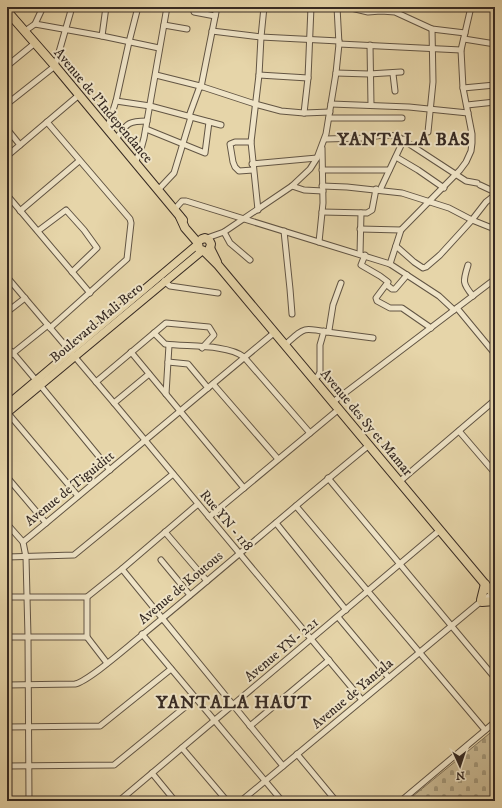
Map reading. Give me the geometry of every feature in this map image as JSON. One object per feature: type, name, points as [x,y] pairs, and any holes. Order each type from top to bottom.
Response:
[{"type":"highway","name":"Avenue de l'Independance","points":[[9,17],[25,31],[55,66],[204,245]]},
{"type":"highway","name":"Avenue des Sy et Mamar","points":[[204,245],[218,265],[339,409],[368,446],[486,584],[493,596]]},
{"type":"highway","points":[[481,602],[486,584]]},
{"type":"highway","points":[[481,602],[493,596]]},
{"type":"main road","name":"Boulevard Mali Bero","points":[[7,408],[204,245]]},
{"type":"street","points":[[25,31],[35,24],[43,7]]},
{"type":"street","points":[[7,104],[55,66],[72,7]]},
{"type":"street","points":[[102,36],[106,7]]},
{"type":"street","points":[[107,129],[116,101],[138,7]]},
{"type":"street","points":[[135,163],[143,144],[156,75],[159,48],[168,7]]},
{"type":"street","points":[[193,7],[194,12],[198,14],[215,16]]},
{"type":"street","points":[[158,190],[173,175],[184,144],[190,116],[201,86],[217,7]]},
{"type":"street","points":[[258,210],[251,142],[259,75],[264,7]]},
{"type":"street","points":[[304,113],[308,78],[311,7]]},
{"type":"street","points":[[204,245],[292,186],[310,169],[317,158],[325,139],[336,73],[339,42],[337,7]]},
{"type":"street","points":[[347,7],[368,12],[395,12],[432,29],[465,33]]},
{"type":"street","points":[[390,264],[401,230],[456,175],[466,162],[471,151],[472,134],[463,88],[461,50],[471,7]]},
{"type":"street","points":[[35,24],[159,48]]},
{"type":"street","points":[[164,25],[187,29]]},
{"type":"street","points":[[428,132],[433,82],[431,48],[432,29]]},
{"type":"street","points":[[212,31],[261,37],[461,50]]},
{"type":"street","points":[[464,39],[495,44]]},
{"type":"street","points":[[7,66],[35,43]]},
{"type":"street","points":[[370,45],[369,74],[371,105]]},
{"type":"street","points":[[336,73],[393,74],[401,72]]},
{"type":"street","points":[[393,74],[394,91]]},
{"type":"street","points":[[156,75],[201,86],[281,111],[329,115],[402,118]]},
{"type":"street","points":[[259,75],[308,78]]},
{"type":"street","points":[[463,88],[495,85]]},
{"type":"street","points":[[7,156],[79,95]]},
{"type":"street","points":[[116,101],[150,106],[221,125]]},
{"type":"street","points":[[467,105],[495,102]]},
{"type":"street","points":[[331,104],[430,108],[468,113]]},
{"type":"street","points":[[116,139],[125,126],[130,122],[147,121]]},
{"type":"street","points":[[7,358],[90,293],[127,259],[131,223],[130,219],[47,122]]},
{"type":"street","points":[[146,129],[205,153],[208,122]]},
{"type":"street","points":[[7,129],[20,145]]},
{"type":"street","points":[[325,139],[363,138],[394,135],[404,139],[466,181],[478,184],[495,193],[440,255],[424,268],[414,262],[396,246]]},
{"type":"street","points":[[322,212],[367,213],[372,210],[378,190],[404,139]]},
{"type":"street","points":[[251,142],[235,142],[230,144],[235,167],[239,171],[253,167],[317,158]]},
{"type":"street","points":[[319,242],[322,212],[322,147]]},
{"type":"street","points":[[396,157],[444,188]]},
{"type":"street","points":[[20,211],[79,161]]},
{"type":"street","points":[[322,170],[389,170]]},
{"type":"street","points":[[292,186],[304,190],[322,188],[378,190],[402,193],[449,208],[472,220],[494,228]]},
{"type":"street","points":[[7,195],[90,293]]},
{"type":"street","points":[[174,210],[180,202],[184,201],[362,254],[390,264],[439,296],[455,309],[495,354]]},
{"type":"street","points":[[38,231],[66,210],[84,230],[97,248],[72,272]]},
{"type":"street","points":[[361,213],[361,265],[388,281],[387,285],[392,289],[395,289],[407,275]]},
{"type":"street","points":[[360,229],[401,230]]},
{"type":"street","points":[[284,231],[292,314]]},
{"type":"street","points":[[204,245],[222,233]]},
{"type":"street","points":[[222,233],[230,243],[250,260]]},
{"type":"street","points":[[468,265],[463,281],[464,285],[473,296]]},
{"type":"street","name":"Rue YN - 118","points":[[7,277],[362,700]]},
{"type":"street","points":[[162,279],[170,286],[218,293]]},
{"type":"street","points":[[333,402],[495,279]]},
{"type":"street","points":[[314,379],[320,372],[320,340],[325,332],[329,330],[333,305],[341,283]]},
{"type":"street","points":[[387,285],[376,298],[377,301],[390,308],[402,308],[430,328]]},
{"type":"street","points":[[7,312],[25,298]]},
{"type":"street","points":[[96,382],[167,323],[209,327],[214,335],[202,348]]},
{"type":"street","points":[[285,345],[301,331],[311,329],[373,338]]},
{"type":"street","name":"Avenue de Tiguiditt","points":[[29,801],[28,637],[26,557],[23,542],[275,332]]},
{"type":"street","points":[[154,333],[165,344],[233,351],[238,353],[244,357],[310,433]]},
{"type":"street","points":[[166,394],[168,344]]},
{"type":"street","points":[[7,348],[13,353],[110,470]]},
{"type":"street","points":[[131,352],[244,488]]},
{"type":"street","points":[[168,362],[188,364],[208,388]]},
{"type":"street","points":[[114,403],[149,374]]},
{"type":"street","points":[[213,384],[278,459]]},
{"type":"street","points":[[399,482],[495,400]]},
{"type":"street","points":[[7,408],[78,496]]},
{"type":"street","points":[[208,517],[339,409]]},
{"type":"street","points":[[459,431],[495,473]]},
{"type":"street","name":"Avenue de Koutous","points":[[7,685],[78,683],[107,663],[240,554],[328,478],[368,446]]},
{"type":"street","points":[[7,557],[70,556],[76,554],[173,474]]},
{"type":"street","points":[[7,477],[46,523]]},
{"type":"street","points":[[328,478],[495,678]]},
{"type":"street","points":[[7,598],[87,597],[198,504]]},
{"type":"street","points":[[296,506],[485,730]]},
{"type":"street","points":[[276,523],[346,610]]},
{"type":"street","points":[[7,524],[23,542]]},
{"type":"street","name":"Avenue YN- 221","points":[[119,801],[440,530]]},
{"type":"street","points":[[165,532],[207,581]]},
{"type":"street","points":[[161,560],[190,595]]},
{"type":"street","points":[[122,569],[282,766]]},
{"type":"street","points":[[87,597],[87,637],[107,663]]},
{"type":"street","name":"Avenue de Yantala","points":[[241,801],[481,602]]},
{"type":"street","points":[[338,617],[389,678]]},
{"type":"street","points":[[142,634],[282,801]]},
{"type":"street","points":[[7,638],[87,637]]},
{"type":"street","points":[[250,726],[329,660]]},
{"type":"street","points":[[7,727],[100,726],[171,669]]},
{"type":"street","points":[[7,766],[114,765],[196,698]]},
{"type":"street","points":[[401,801],[495,722]]},
{"type":"street","points":[[182,748],[227,801]]},
{"type":"street","points":[[297,754],[336,801]]},
{"type":"street","points":[[152,773],[174,801]]},
{"type":"green space","points":[[495,729],[495,801],[407,801]]},
{"type":"district","name":"YANTALA BAS","points":[[404,139]]},
{"type":"district","name":"YANTALA HAUT","points":[[234,702]]}]
